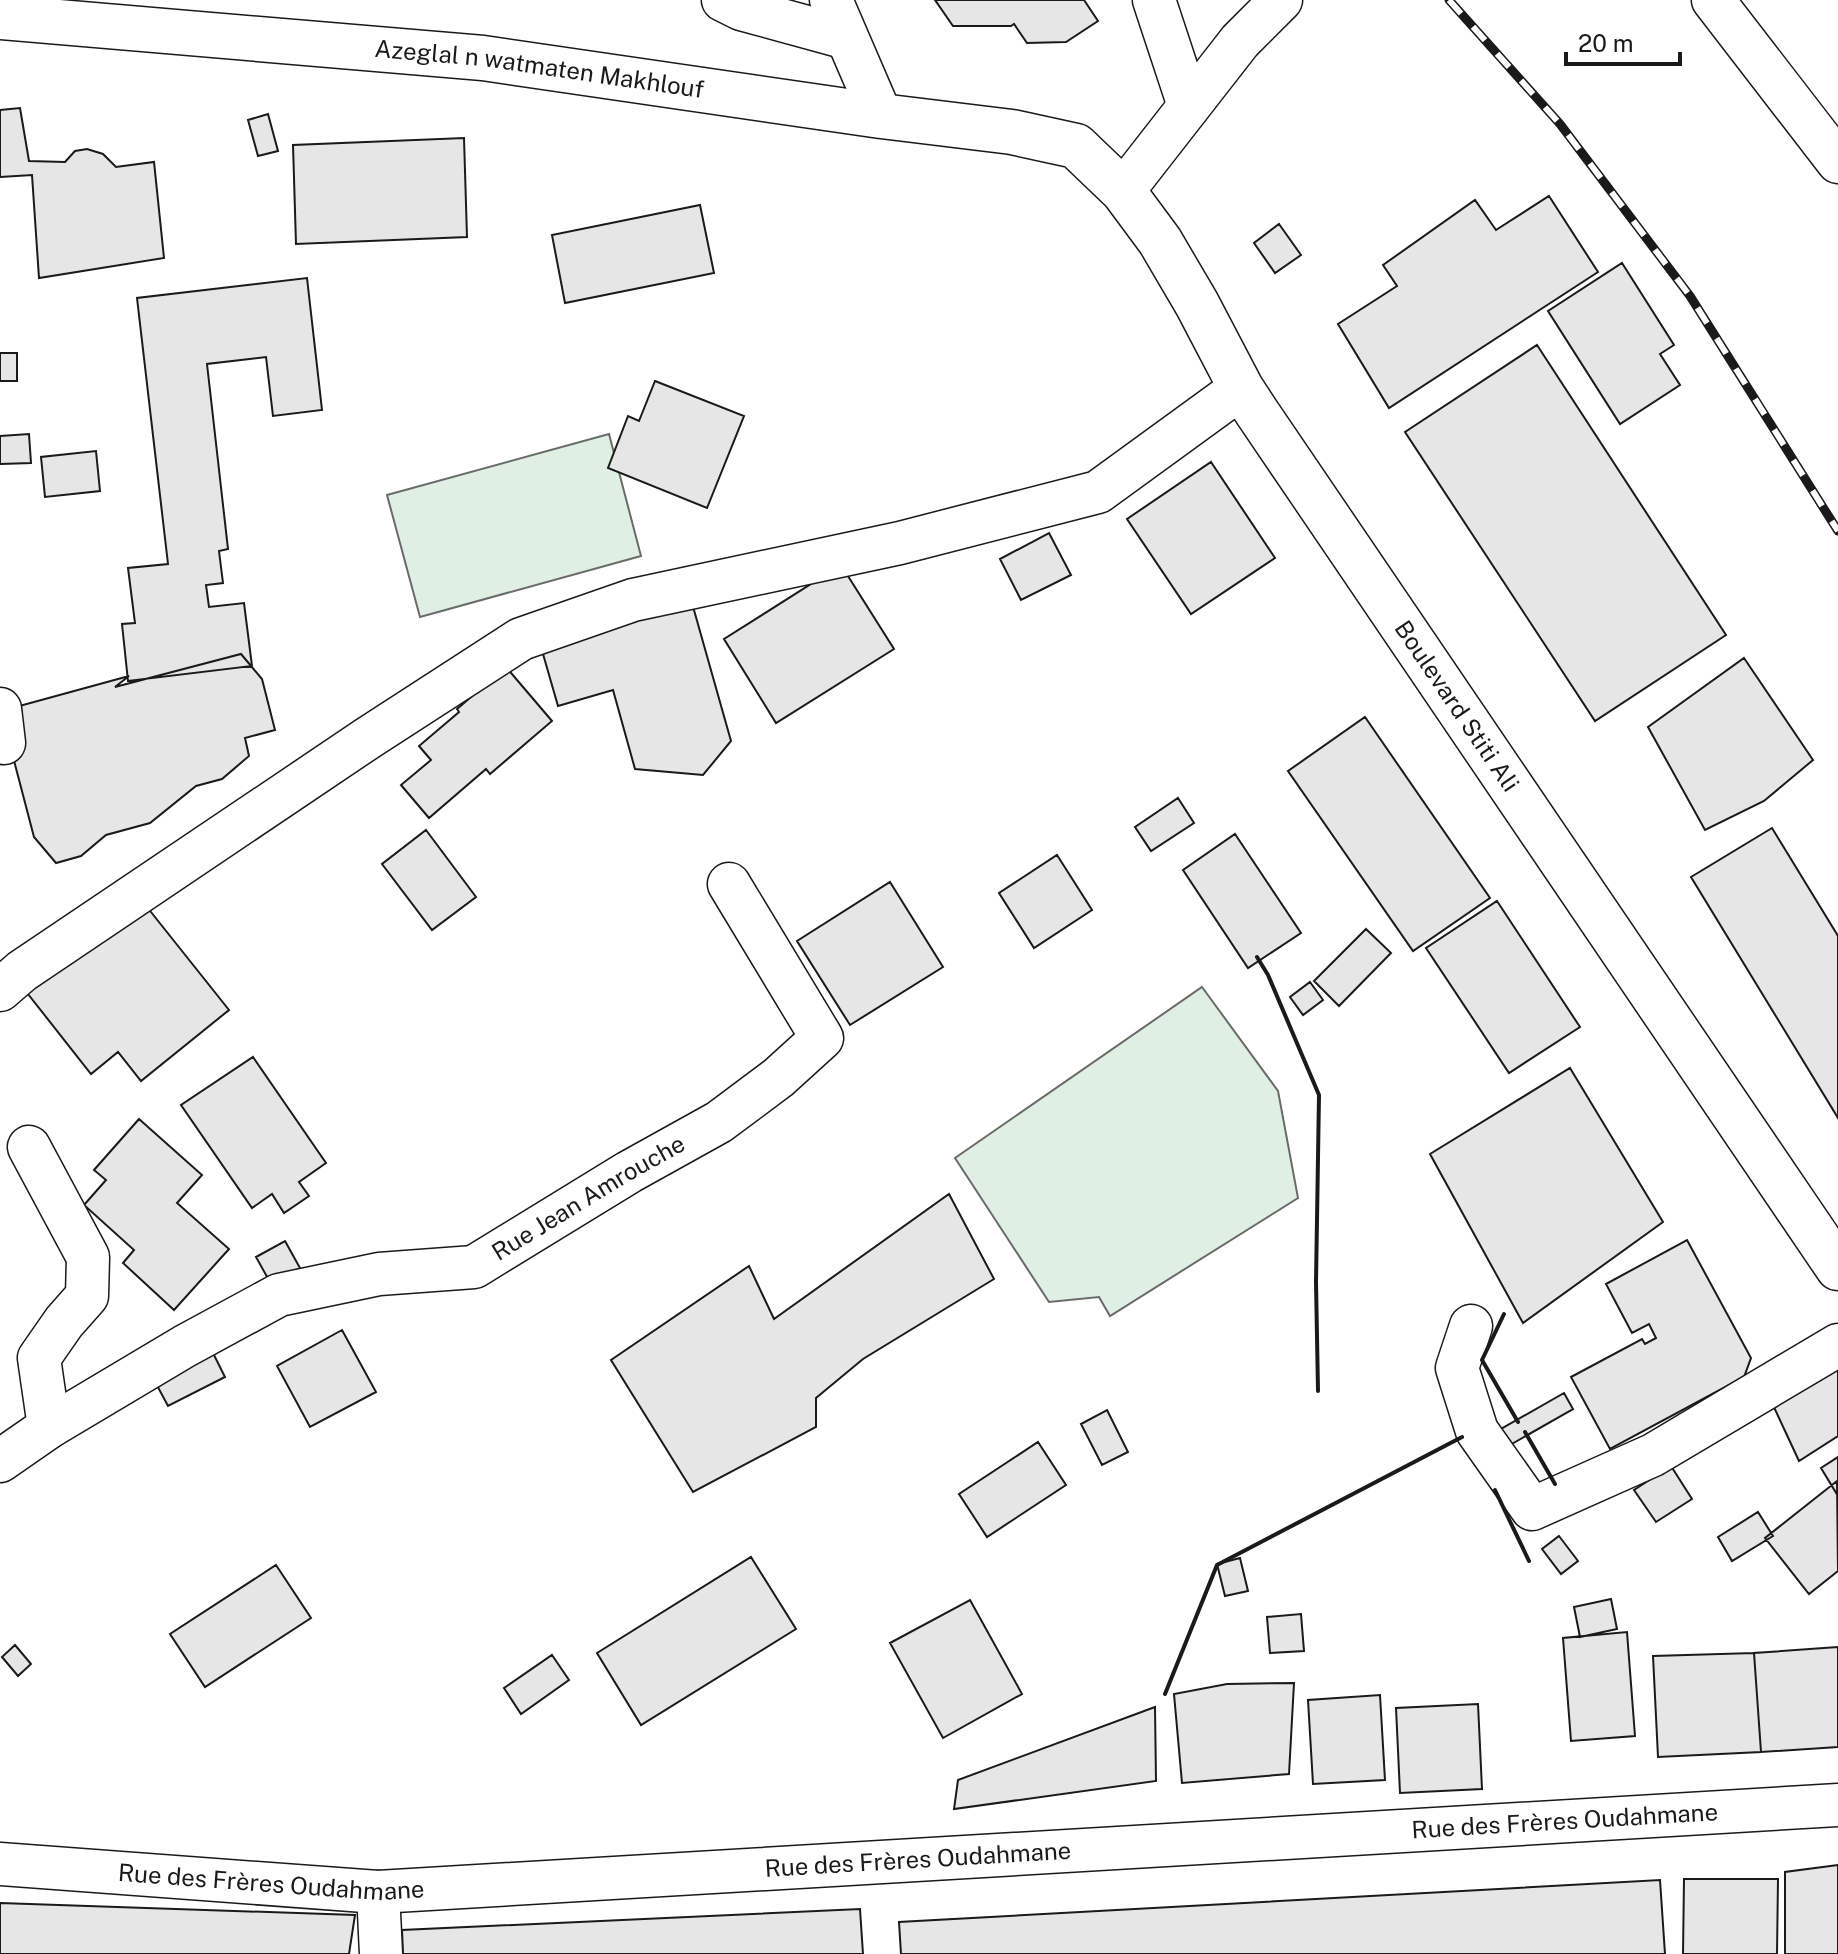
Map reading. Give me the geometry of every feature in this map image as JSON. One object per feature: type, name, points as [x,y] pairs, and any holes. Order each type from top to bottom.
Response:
[{"type":"main road","name":"Azeglal n watmaten Makhlouf","points":[[0,17],[71,11],[483,58],[1012,132],[1076,146]]},
{"type":"main road","name":"Boulevard Stiti Ali","points":[[1076,146],[1123,191],[1160,241],[1241,388],[1838,1268]]},
{"type":"street","points":[[723,0],[741,9],[847,38]]},
{"type":"street","points":[[831,0],[881,116]]},
{"type":"street","points":[[1154,0],[1189,106]]},
{"type":"street","points":[[1123,191],[1240,41],[1281,0]]},
{"type":"street","points":[[1716,2],[1838,162]]},
{"type":"street","points":[[0,990],[22,971],[521,639],[633,600],[900,543],[1098,492],[1241,388]]},
{"type":"street","name":"Rue Jean Amrouche","points":[[0,1461],[49,1427],[185,1346],[279,1295],[379,1274],[474,1267],[629,1172],[719,1122],[778,1078],[822,1038],[729,884]]},
{"type":"street","points":[[29,1147],[88,1257],[87,1296],[39,1358],[49,1427]]},
{"type":"street","points":[[1471,1326],[1457,1368],[1477,1431],[1532,1509],[1653,1455],[1838,1345]]},
{"type":"street","name":"Rue des Frères Oudahmane","points":[[0,1864],[378,1892],[1838,1805]]},
{"type":"street","points":[[378,1892],[381,1954]]},
{"type":"green space","points":[[609,434],[641,556],[420,617],[387,495]]},
{"type":"green space","points":[[1202,987],[1278,1091],[1298,1198],[1110,1316],[1099,1297],[1049,1302],[955,1158]]},
{"type":"building","points":[[935,0],[1084,0],[1098,21],[1066,42],[1027,43],[1014,24],[953,26]]},
{"type":"building","points":[[20,108],[29,161],[65,162],[75,151],[87,149],[103,154],[116,167],[154,162],[164,258],[39,278],[32,175],[0,177],[0,110]]},
{"type":"building","points":[[268,114],[278,151],[258,156],[248,120]]},
{"type":"building","points":[[464,138],[467,237],[296,244],[293,145]]},
{"type":"building","points":[[1549,196],[1598,272],[1389,408],[1338,324],[1397,286],[1383,265],[1475,200],[1496,230]]},
{"type":"building","points":[[700,205],[714,273],[565,303],[552,235]]},
{"type":"building","points":[[1279,224],[1301,255],[1275,273],[1254,243]]},
{"type":"building","points":[[1622,263],[1674,345],[1660,354],[1680,385],[1620,424],[1548,311]]},
{"type":"building","points":[[307,278],[322,410],[273,416],[266,357],[207,364],[228,549],[219,551],[223,583],[206,585],[209,607],[244,603],[252,666],[128,681],[122,624],[135,623],[128,568],[168,564],[137,298]]},
{"type":"building","points":[[1537,345],[1726,635],[1595,721],[1405,432]]},
{"type":"building","points":[[0,353],[17,353],[17,381],[0,381]]},
{"type":"building","points":[[655,381],[744,416],[707,508],[608,468],[628,416],[639,421]]},
{"type":"building","points":[[29,434],[31,463],[0,464],[0,436]]},
{"type":"building","points":[[96,451],[100,491],[45,497],[41,457]]},
{"type":"building","points":[[1211,462],[1275,558],[1191,614],[1127,519]]},
{"type":"building","points":[[1049,533],[1071,575],[1021,600],[1000,559]]},
{"type":"building","points":[[841,565],[894,649],[776,723],[724,639]]},
{"type":"building","points":[[692,603],[731,741],[703,775],[635,769],[613,690],[558,706],[541,647]]},
{"type":"building","points":[[241,654],[262,679],[275,730],[245,738],[249,756],[222,779],[196,786],[150,823],[106,835],[81,856],[56,863],[34,837],[1,711],[129,676],[115,687]]},
{"type":"building","points":[[1744,658],[1813,760],[1764,801],[1705,830],[1648,727]]},
{"type":"building","points":[[506,667],[552,721],[490,774],[486,769],[429,818],[401,785],[431,760],[419,746]]},
{"type":"building","points":[[1365,717],[1490,898],[1413,951],[1288,771]]},
{"type":"building","points":[[1178,798],[1194,823],[1151,851],[1135,827]]},
{"type":"building","points":[[1772,828],[1838,936],[1838,1118],[1691,877]]},
{"type":"building","points":[[426,830],[476,897],[432,930],[382,864]]},
{"type":"building","points":[[1235,834],[1301,933],[1248,968],[1183,870]]},
{"type":"building","points":[[1057,855],[1092,910],[1034,948],[999,893]]},
{"type":"building","points":[[890,882],[943,967],[850,1025],[797,941]]},
{"type":"building","points":[[139,897],[229,1010],[141,1081],[118,1052],[91,1074],[24,989]]},
{"type":"building","points":[[1497,901],[1580,1027],[1509,1073],[1426,948]]},
{"type":"building","points":[[1366,929],[1391,953],[1339,1006],[1314,981]]},
{"type":"building","points":[[1310,982],[1323,1000],[1303,1015],[1290,997]]},
{"type":"building","points":[[253,1057],[326,1163],[299,1182],[309,1196],[284,1213],[272,1194],[252,1208],[181,1105]]},
{"type":"building","points":[[1570,1068],[1663,1222],[1523,1323],[1430,1154]]},
{"type":"building","points":[[139,1119],[202,1175],[177,1203],[229,1249],[174,1310],[123,1263],[134,1250],[84,1205],[106,1180],[94,1170]]},
{"type":"building","points":[[949,1194],[994,1279],[863,1359],[816,1398],[816,1427],[693,1492],[611,1360],[749,1266],[774,1319]]},
{"type":"building","points":[[1687,1240],[1751,1358],[1744,1377],[1610,1449],[1571,1377],[1642,1339],[1645,1344],[1656,1338],[1649,1324],[1632,1333],[1606,1284]]},
{"type":"building","points":[[285,1241],[300,1268],[271,1284],[256,1257]]},
{"type":"building","points":[[342,1330],[376,1392],[310,1427],[277,1366]]},
{"type":"building","points":[[210,1347],[225,1377],[168,1406],[152,1376]]},
{"type":"building","points":[[1838,1362],[1838,1436],[1799,1461],[1772,1403]]},
{"type":"building","points":[[1564,1393],[1573,1409],[1510,1445],[1501,1429]]},
{"type":"building","points":[[1107,1410],[1128,1452],[1102,1465],[1081,1424]]},
{"type":"building","points":[[1038,1442],[1066,1485],[987,1537],[959,1494]]},
{"type":"building","points":[[1838,1457],[1838,1496],[1821,1468]]},
{"type":"building","points":[[1671,1466],[1692,1499],[1656,1522],[1634,1490]]},
{"type":"building","points":[[1837,1481],[1838,1571],[1809,1594],[1765,1538]]},
{"type":"building","points":[[1758,1512],[1773,1536],[1732,1561],[1718,1537]]},
{"type":"building","points":[[1559,1536],[1578,1561],[1561,1574],[1542,1549]]},
{"type":"building","points":[[751,1557],[796,1629],[641,1725],[597,1653]]},
{"type":"building","points":[[1240,1558],[1248,1591],[1225,1596],[1217,1564]]},
{"type":"building","points":[[276,1565],[311,1618],[205,1687],[170,1634]]},
{"type":"building","points":[[1611,1599],[1617,1629],[1580,1637],[1574,1607]]},
{"type":"building","points":[[970,1600],[1022,1694],[943,1738],[890,1643]]},
{"type":"building","points":[[1301,1614],[1304,1651],[1270,1653],[1267,1617]]},
{"type":"building","points":[[1627,1632],[1635,1736],[1571,1741],[1563,1638]]},
{"type":"building","points":[[15,1645],[31,1664],[18,1676],[2,1657]]},
{"type":"building","points":[[1838,1647],[1838,1747],[1761,1752],[1754,1653]]},
{"type":"building","points":[[1754,1653],[1761,1752],[1658,1757],[1653,1656]]},
{"type":"building","points":[[552,1655],[569,1680],[521,1714],[504,1688]]},
{"type":"building","points":[[1294,1683],[1289,1774],[1182,1783],[1174,1694],[1227,1684]]},
{"type":"building","points":[[1380,1695],[1385,1780],[1313,1784],[1308,1700]]},
{"type":"building","points":[[1478,1704],[1482,1789],[1400,1793],[1396,1708]]},
{"type":"building","points":[[1155,1707],[1156,1781],[954,1809],[958,1780]]},
{"type":"building","points":[[1838,1865],[1838,1954],[1785,1954],[1785,1872]]},
{"type":"building","points":[[1684,1879],[1778,1879],[1777,1954],[1683,1954]]},
{"type":"building","points":[[1660,1880],[1665,1954],[901,1954],[899,1922]]},
{"type":"building","points":[[0,1903],[355,1915],[349,1954],[0,1954]]},
{"type":"building","points":[[860,1909],[863,1954],[403,1954],[402,1930]]},
{"type":"railway","points":[[1449,0],[1560,124],[1690,296],[1838,531]]},
{"type":"wall","points":[[1257,957],[1268,975],[1319,1095],[1318,1391]]},
{"type":"wall","points":[[1504,1314],[1482,1360],[1518,1422]]},
{"type":"wall","points":[[1525,1432],[1555,1484]]},
{"type":"wall","points":[[1165,1694],[1217,1565],[1462,1437]]},
{"type":"wall","points":[[1495,1490],[1529,1561]]}]
